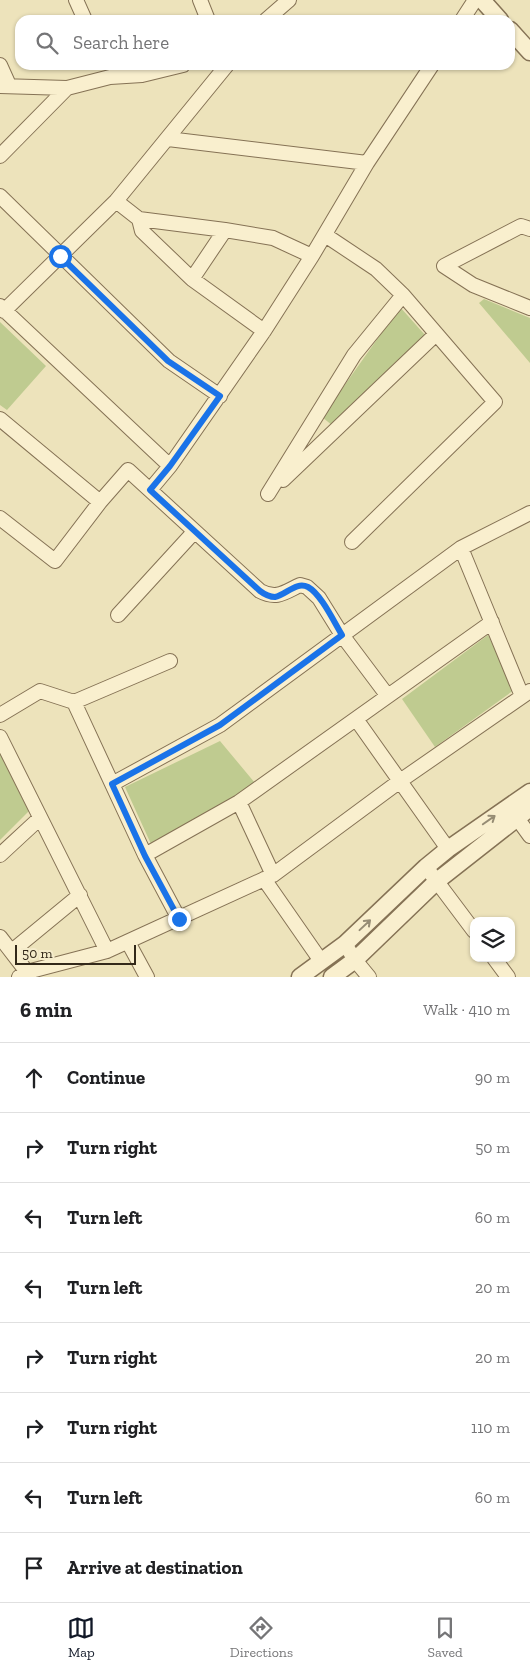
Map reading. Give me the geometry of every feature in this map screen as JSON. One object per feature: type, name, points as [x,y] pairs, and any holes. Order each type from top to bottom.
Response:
[{"type":"street","points":[[76,0],[83,15]]},
{"type":"street","points":[[200,0],[206,15]]},
{"type":"street","points":[[272,15],[289,0]]},
{"type":"street","points":[[465,15],[475,0]]},
{"type":"street","points":[[482,0],[496,15]]},
{"type":"street","points":[[515,36],[530,52]]},
{"type":"street","points":[[0,65],[4,85],[67,88]]},
{"type":"street","points":[[0,156],[67,88],[108,71],[142,75],[162,70]]},
{"type":"street","points":[[170,466],[2,309],[116,201],[223,70]]},
{"type":"street","points":[[150,490],[170,466],[264,331],[325,235],[367,164],[429,70]]},
{"type":"street","points":[[168,139],[367,164]]},
{"type":"street","points":[[0,196],[168,361],[220,396]]},
{"type":"street","points":[[116,201],[140,219],[273,238],[312,256]]},
{"type":"street","points":[[140,219],[142,231],[192,280],[264,331]]},
{"type":"street","points":[[530,229],[521,226],[444,266],[473,286],[530,308]]},
{"type":"street","points":[[192,280],[224,230]]},
{"type":"street","points":[[325,235],[376,269],[403,295],[435,335],[495,402],[352,542]]},
{"type":"street","points":[[403,295],[354,355],[268,494],[435,335]]},
{"type":"street","points":[[0,419],[100,502]]},
{"type":"street","points":[[0,518],[55,561],[100,502],[128,470],[260,591],[268,596],[275,597],[300,585],[307,587],[319,598],[342,635],[387,695]]},
{"type":"street","points":[[112,784],[220,725],[461,548],[529,515]]},
{"type":"street","points":[[118,615],[194,532]]},
{"type":"street","points":[[0,937],[12,951],[23,974],[107,951],[179,919],[268,877],[526,693],[492,622],[461,548]]},
{"type":"street","points":[[145,856],[239,802],[492,622]]},
{"type":"street","points":[[0,715],[40,691],[74,702],[170,662]]},
{"type":"street","points":[[74,702],[145,856],[179,919]]},
{"type":"street","points":[[356,719],[448,850]]},
{"type":"street","points":[[0,737],[107,951]]},
{"type":"street","points":[[300,977],[345,944],[426,867],[530,792]]},
{"type":"street","points":[[239,802],[268,877],[321,961]]},
{"type":"street","points":[[332,977],[355,960],[438,881],[524,813],[530,836]]},
{"type":"street","points":[[0,855],[40,818]]},
{"type":"street","points":[[426,867],[470,925]]},
{"type":"street","points":[[12,951],[80,894]]},
{"type":"street","points":[[128,942],[147,977]]},
{"type":"street","points":[[345,944],[369,977]]},
{"type":"street","points":[[497,962],[508,977]]},
{"type":"green space","points":[[484,299],[530,318],[530,363],[479,303]]},
{"type":"green space","points":[[400,307],[425,335],[333,426],[322,417]]},
{"type":"green space","points":[[0,322],[46,366],[7,410],[0,405]]},
{"type":"green space","points":[[488,635],[514,690],[435,747],[402,699]]},
{"type":"green space","points":[[220,741],[255,783],[242,795],[151,844],[125,787]]},
{"type":"green space","points":[[0,751],[29,811],[0,840]]},
{"type":"route","points":[[60,256],[168,361],[220,396],[170,466],[150,490],[194,532],[268,596],[275,597],[300,585],[312,590],[342,635],[220,725],[112,784],[145,856],[179,919]]}]
